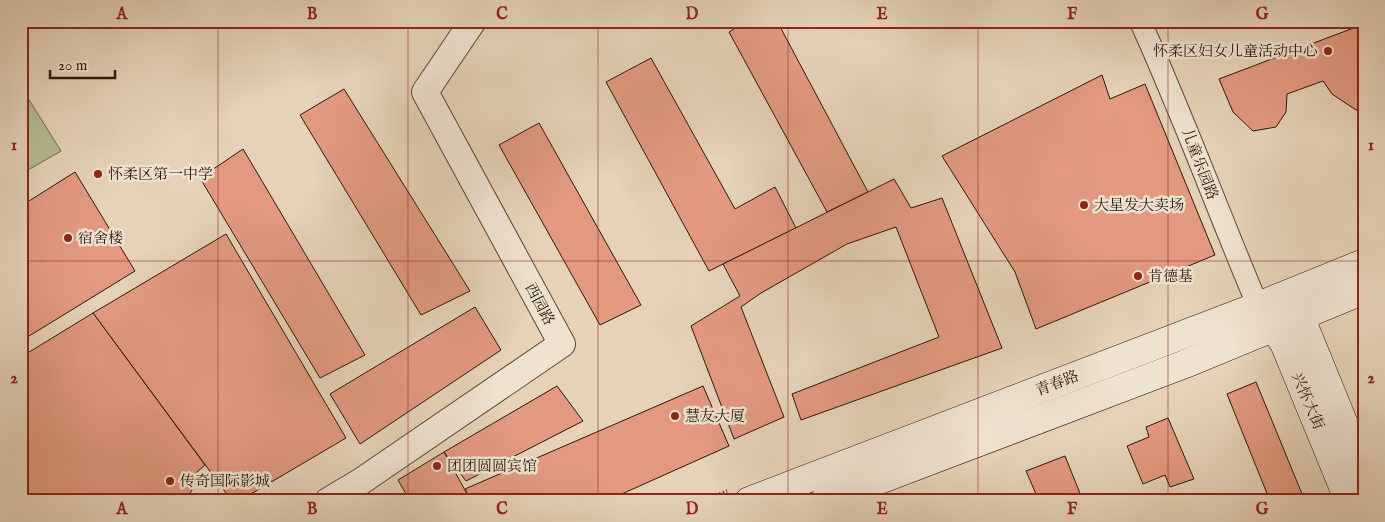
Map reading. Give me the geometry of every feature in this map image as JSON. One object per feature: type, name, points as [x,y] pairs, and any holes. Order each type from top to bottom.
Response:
[{"type":"main road","name":"青春路","points":[[749,501],[1265,317],[1295,304],[1364,263]]},
{"type":"main road","name":"青春路","points":[[1295,304],[1364,290]]},
{"type":"main road","name":"兴怀大街","points":[[1295,304],[1364,473]]},
{"type":"main road","name":"青春路","points":[[824,501],[1184,364],[1265,317]]},
{"type":"main road","name":"兴怀大街","points":[[1265,317],[1284,343],[1349,501]]},
{"type":"street","name":"西园路","points":[[328,501],[364,491],[562,344],[425,92],[473,21]]},
{"type":"street","name":"儿童乐园路","points":[[1140,21],[1167,80],[1232,247],[1265,317]]},
{"type":"green space","points":[[21,87],[61,151],[21,174]]},
{"type":"building","points":[[747,21],[777,21],[868,192],[827,212],[729,32]]},
{"type":"building","name":"怀柔区妇女儿童活动中心","points":[[1364,24],[1364,107],[1356,110],[1332,94],[1323,81],[1287,94],[1286,112],[1276,127],[1253,131],[1233,112],[1219,79]]},
{"type":"building","points":[[651,58],[735,209],[775,187],[796,228],[709,271],[606,82]]},
{"type":"building","name":"大星发大卖场","points":[[1102,75],[1110,99],[1145,84],[1215,255],[1036,329],[1015,272],[942,156]]},
{"type":"building","points":[[344,89],[470,291],[421,315],[300,115]]},
{"type":"building","points":[[539,123],[641,305],[600,325],[499,145]]},
{"type":"building","points":[[243,149],[365,355],[320,378],[200,178]]},
{"type":"building","name":"宿舍楼","points":[[75,172],[135,271],[21,341],[21,206]]},
{"type":"building","points":[[894,179],[911,208],[942,198],[1002,348],[801,420],[792,394],[939,337],[896,227],[847,244],[761,293],[741,307],[784,417],[734,439],[691,326],[740,296],[723,264]]},
{"type":"building","points":[[226,234],[346,438],[239,501],[232,501],[93,313]]},
{"type":"building","points":[[475,307],[501,350],[360,444],[330,394]]},
{"type":"building","points":[[93,313],[205,465],[191,477],[192,490],[185,501],[21,501],[21,357]]},
{"type":"building","points":[[1364,342],[1364,354],[1360,344]]},
{"type":"building","points":[[1256,382],[1305,501],[1270,501],[1227,394]]},
{"type":"building","points":[[557,386],[583,421],[466,481],[444,452]]},
{"type":"building","name":"慧友大厦","points":[[703,386],[729,446],[606,501],[471,501],[465,489]]},
{"type":"building","points":[[1168,418],[1194,479],[1170,487],[1165,475],[1143,484],[1127,446],[1149,437],[1146,427]]},
{"type":"building","name":"团团圆圆宾馆","points":[[444,452],[471,501],[410,501],[398,480]]},
{"type":"building","points":[[1065,456],[1083,501],[1039,501],[1026,471]]},
{"type":"building","points":[[1196,495],[1199,501],[1182,501]]},
{"type":"place","name":"怀柔区妇女儿童活动中心","points":[[1328,51]]},
{"type":"place","name":"怀柔区第一中学","points":[[98,174]]},
{"type":"place","name":"大星发大卖场","points":[[1084,205]]},
{"type":"place","name":"宿舍楼","points":[[68,238]]},
{"type":"place","name":"肯德基","points":[[1138,276]]},
{"type":"place","name":"慧友大厦","points":[[675,416]]},
{"type":"place","name":"团团圆圆宾馆","points":[[437,466]]},
{"type":"place","name":"传奇国际影城","points":[[170,481]]}]
